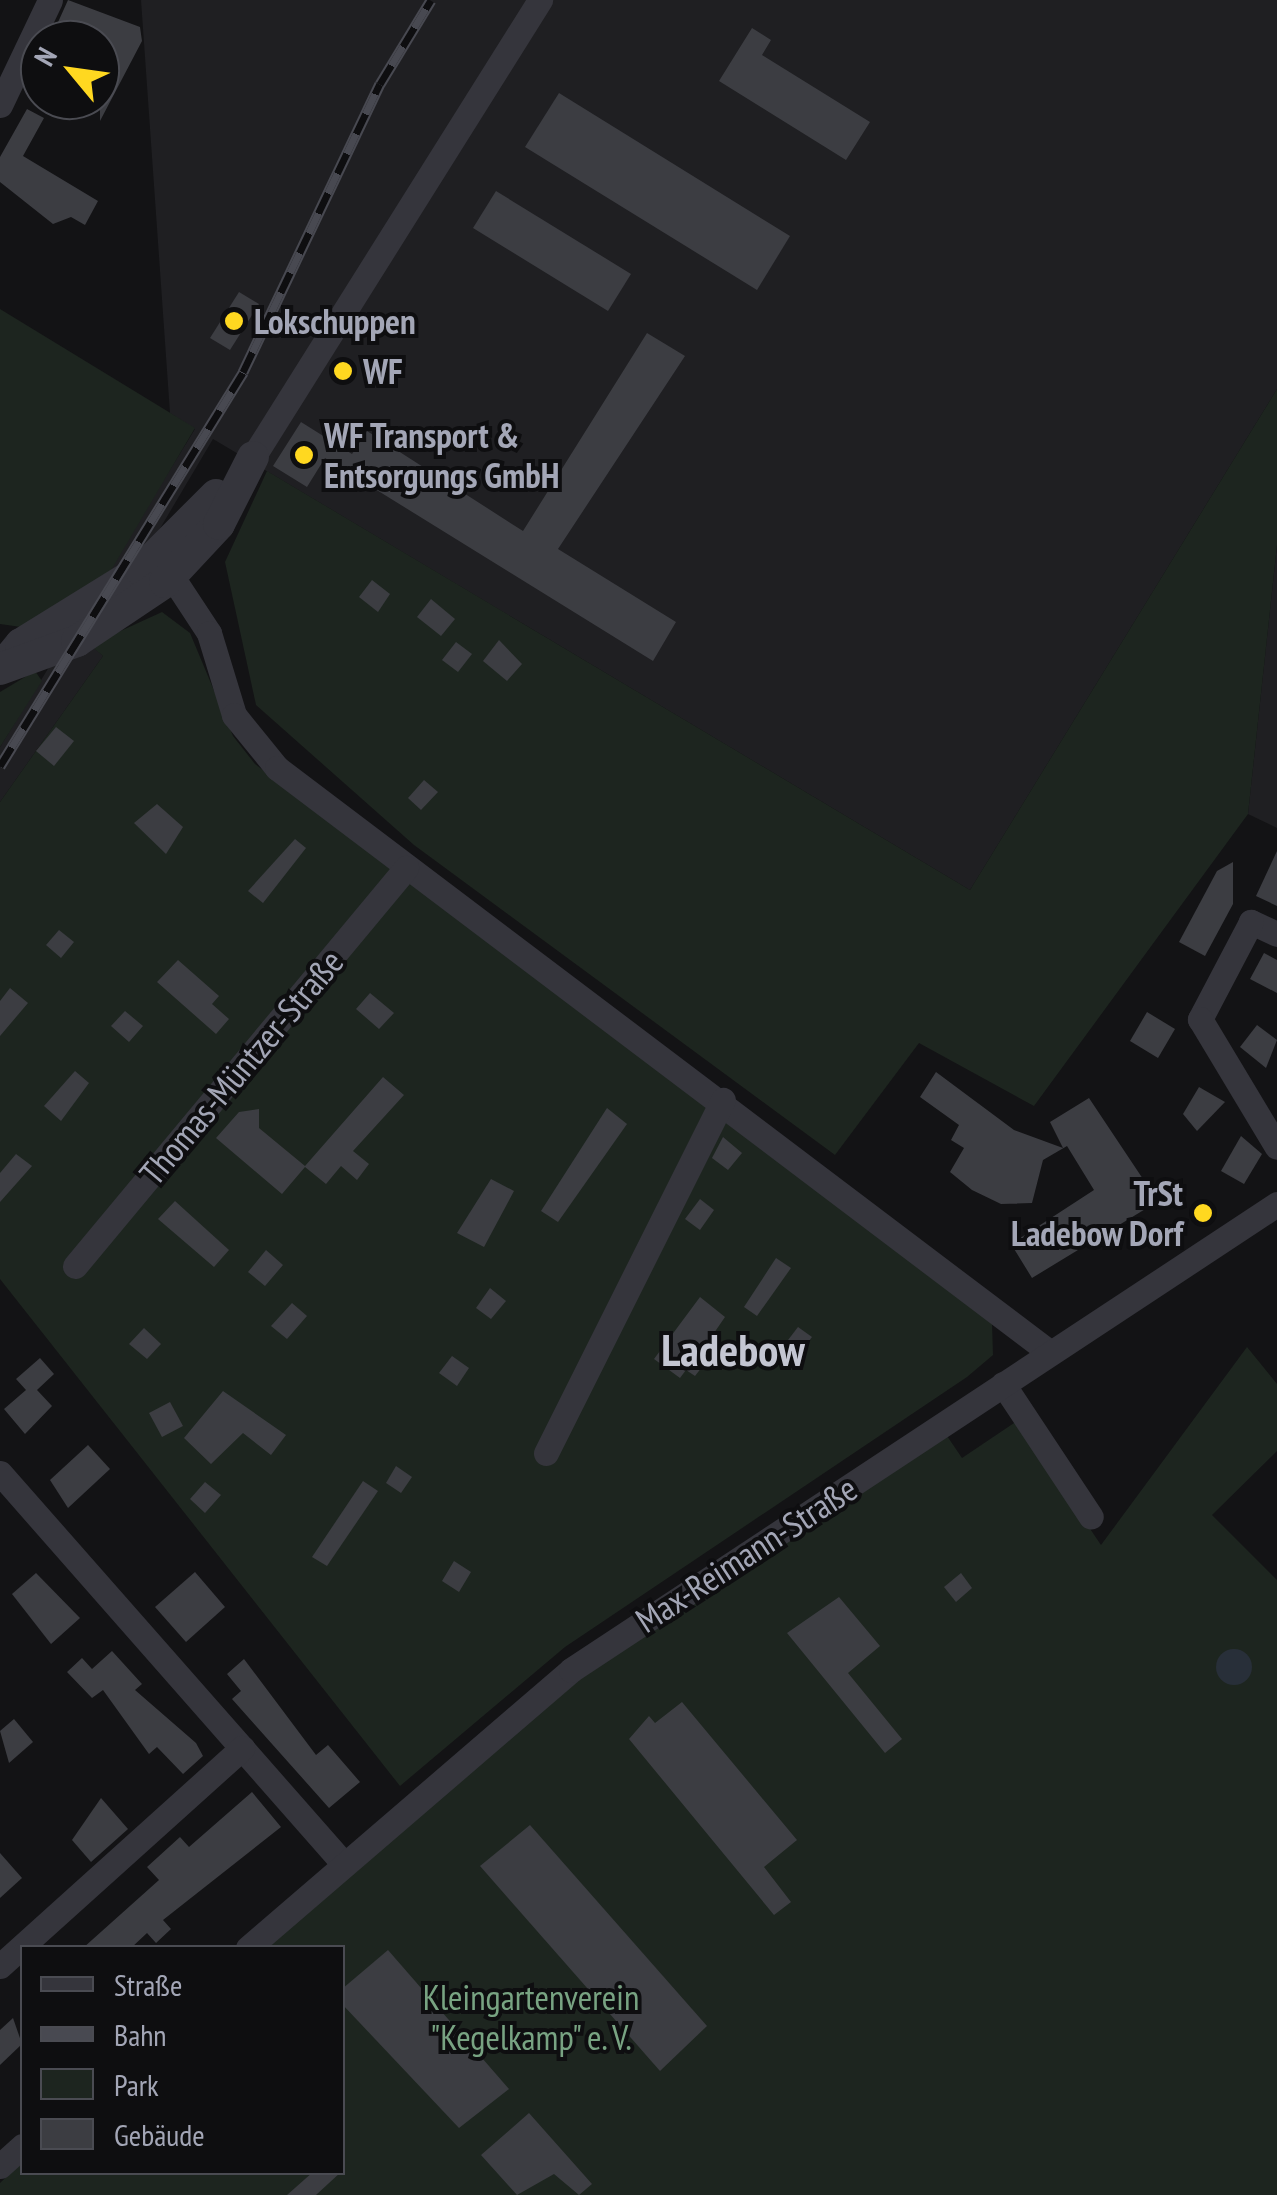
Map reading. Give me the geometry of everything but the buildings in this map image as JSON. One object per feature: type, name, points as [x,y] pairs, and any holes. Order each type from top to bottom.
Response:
[{"type":"street","points":[[0,106],[50,0]]},
{"type":"street","points":[[0,669],[77,641],[218,524],[253,457],[540,0]]},
{"type":"street","points":[[165,566],[209,633],[234,716],[277,768],[406,868],[722,1100],[1048,1351]]},
{"type":"street","name":"Thomas-Müntzer-Straße","points":[[76,1266],[406,868]]},
{"type":"street","points":[[1277,934],[1251,922],[1200,1020],[1277,1147]]},
{"type":"street","points":[[546,1452],[722,1100]]},
{"type":"street","name":"Max-Reimann-Straße","points":[[251,1945],[571,1670],[1048,1351],[1277,1204]]},
{"type":"street","points":[[1003,1384],[1090,1518]]},
{"type":"street","points":[[0,1473],[344,1863]]},
{"type":"street","points":[[23,1945],[242,1748]]},
{"type":"street","points":[[0,1966],[20,1948]]},
{"type":"street","points":[[0,2166],[20,2148]]},
{"type":"shaded area","points":[[141,0],[1277,0],[1277,389],[970,890],[213,439],[91,645],[103,656],[0,802],[0,747],[195,429],[170,413]]},
{"type":"shaded area","points":[[1277,545],[1277,828],[1248,814]]},
{"type":"shaded area","points":[[1234,1649],[1247,1654],[1252,1667],[1247,1680],[1234,1685],[1221,1680],[1216,1667],[1221,1654]]},
{"type":"green space","points":[[0,309],[195,428],[100,589],[35,629],[0,624]]},
{"type":"green space","points":[[1277,389],[1277,545],[1248,814],[1034,1106],[919,1043],[835,1155],[414,845],[256,705],[225,562],[267,471],[970,890]]},
{"type":"green space","points":[[162,612],[190,633],[233,736],[255,764],[992,1323],[993,1355],[967,1377],[565,1647],[400,1786],[0,1279],[0,802],[103,656],[90,645]]},
{"type":"green space","points":[[35,671],[42,681],[0,747],[0,692]]},
{"type":"green space","name":"Kleingartenverein \"Kegelkamp\" e. V.","points":[[1247,1347],[1277,1384],[1277,1451],[1212,1515],[1277,1580],[1277,2195],[0,2195],[0,2183],[20,2164],[20,2175],[345,2175],[345,1945],[265,1945],[602,1656],[943,1430],[962,1458],[1017,1421],[1101,1545]]},
{"type":"railway","points":[[0,766],[243,372],[380,84],[431,0]]},
{"type":"place","name":"Lokschuppen","points":[[234,321]]},
{"type":"place","name":"WF","points":[[343,371]]},
{"type":"place","name":"WF Transport & Entsorgungs GmbH","points":[[304,455]]},
{"type":"place","name":"TrSt Ladebow Dorf","points":[[1203,1213]]},
{"type":"district","name":"Ladebow","points":[[733,1350]]}]
